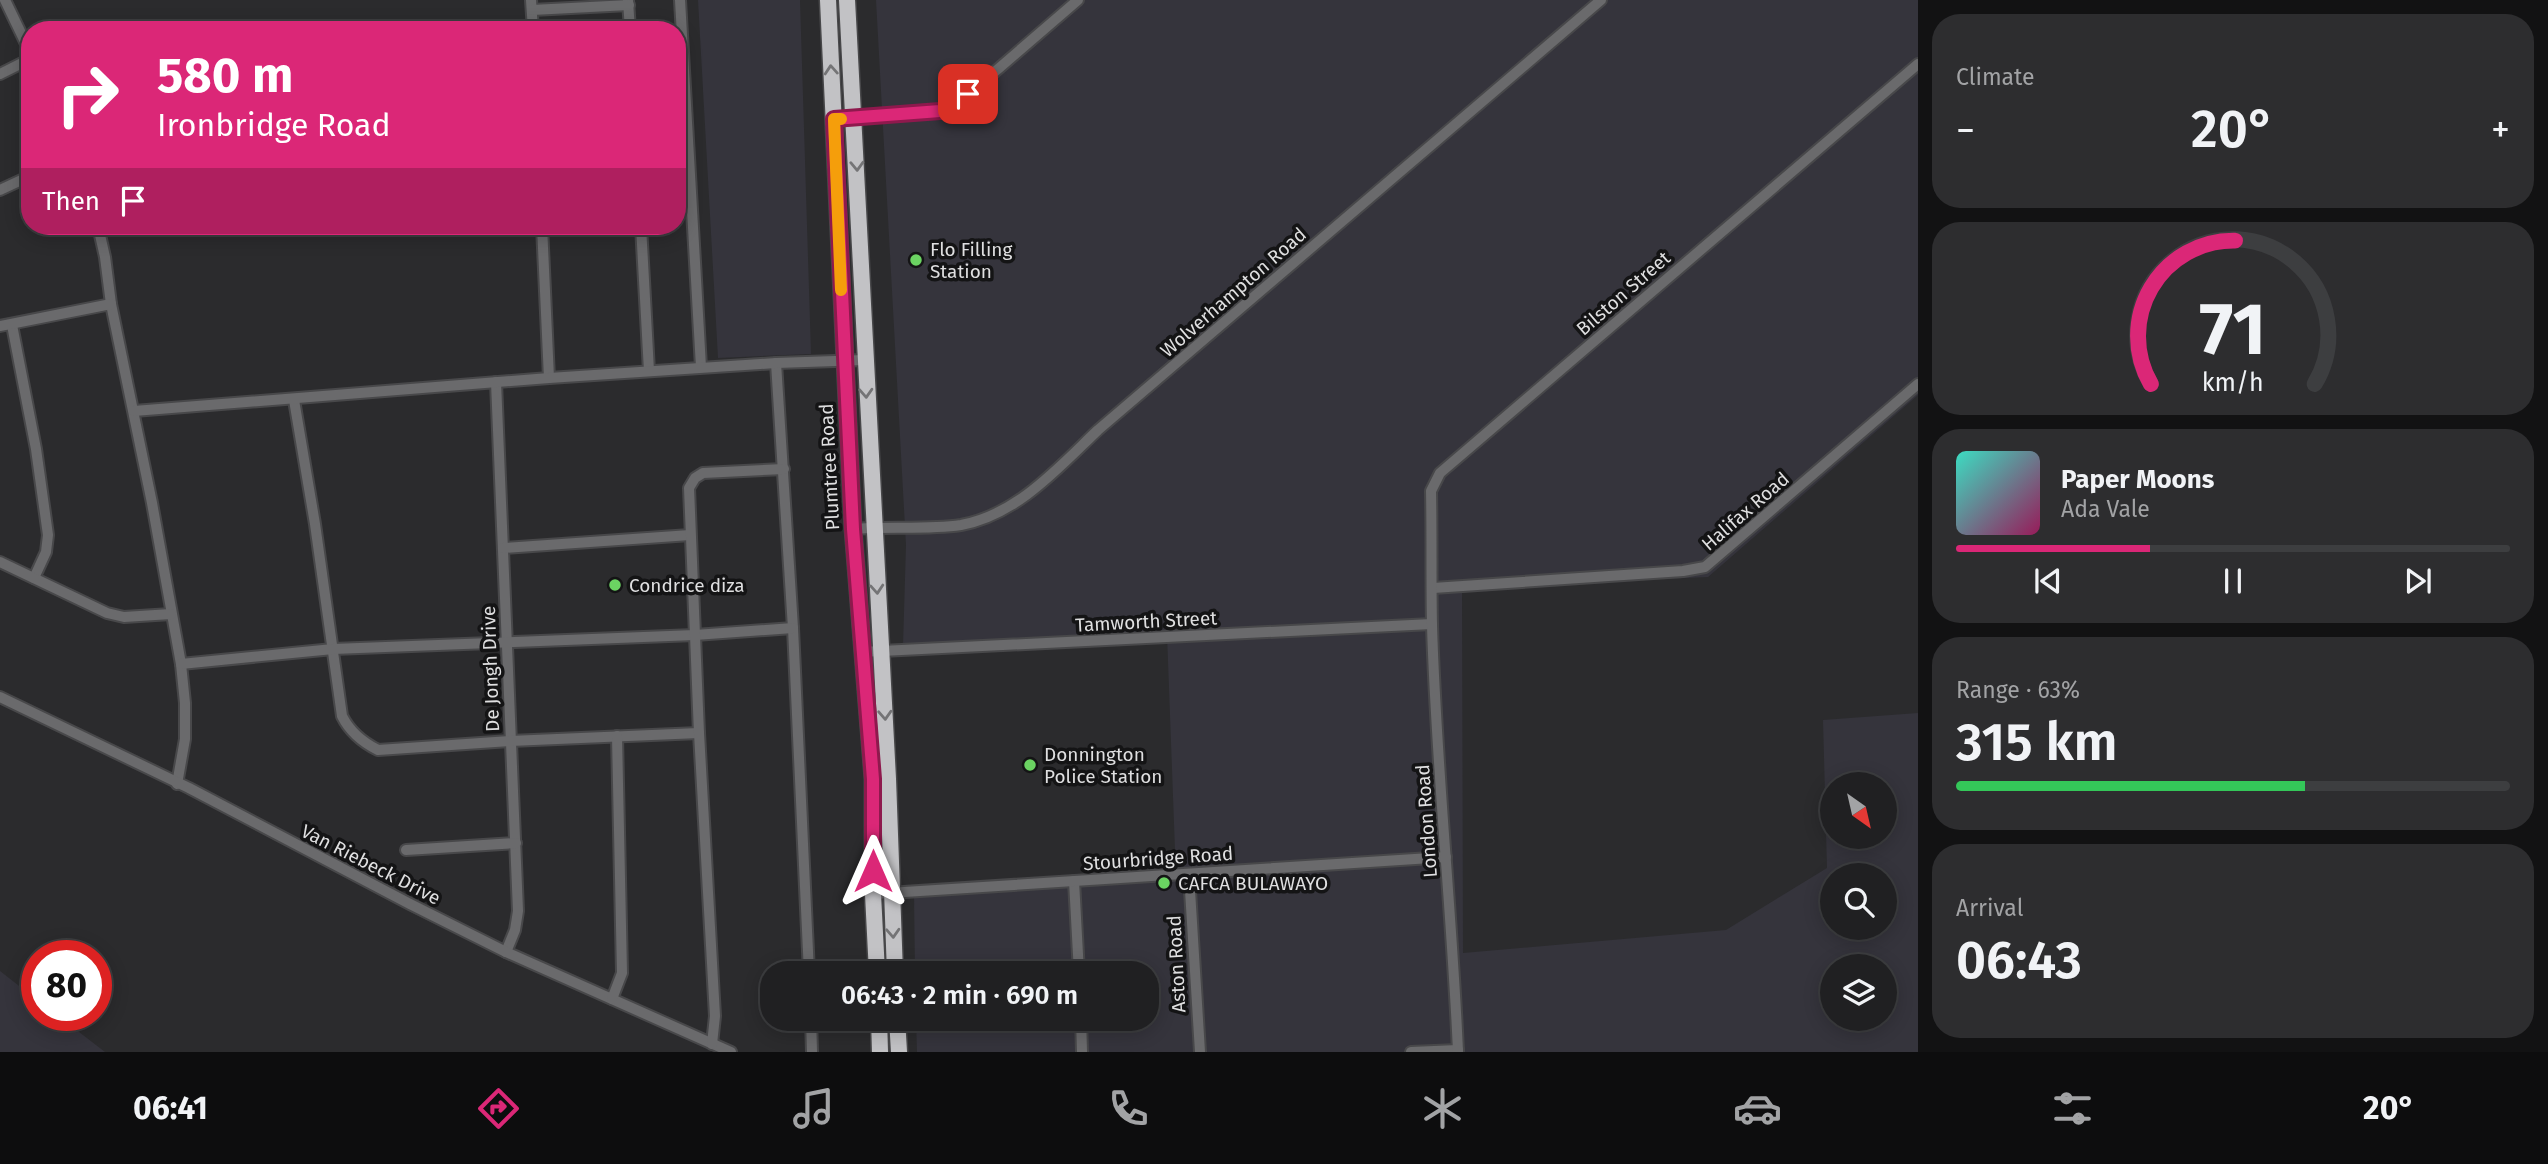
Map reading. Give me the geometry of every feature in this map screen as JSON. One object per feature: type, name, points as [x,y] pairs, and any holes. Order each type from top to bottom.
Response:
[{"type":"highway","name":"Plumtree Road","points":[[828,0],[853,529],[873,779],[873,894],[876,961]]},
{"type":"highway","points":[[847,0],[855,118],[895,961]]},
{"type":"highway","points":[[879,1031],[879,1050]]},
{"type":"highway","points":[[898,1031],[899,1052]]},
{"type":"street","points":[[5,0],[21,33]]},
{"type":"street","points":[[680,0],[681,21]]},
{"type":"street","points":[[834,119],[940,111],[948,108],[1078,0]]},
{"type":"street","name":"Wolverhampton Road","points":[[853,529],[960,525],[1001,511],[1029,492],[1601,0]]},
{"type":"street","points":[[531,5],[628,3],[629,21]]},
{"type":"street","points":[[0,74],[21,64]]},
{"type":"street","name":"Bilston Street","points":[[1433,588],[1431,491],[1440,473],[1918,64]]},
{"type":"street","points":[[686,105],[701,367]]},
{"type":"street","points":[[0,190],[21,180]]},
{"type":"street","points":[[100,235],[181,664],[186,703],[185,739],[177,784]]},
{"type":"street","points":[[542,235],[549,378]]},
{"type":"street","points":[[641,235],[649,371]]},
{"type":"street","points":[[34,578],[46,552],[48,534],[36,449],[6,325],[111,304]]},
{"type":"street","points":[[134,411],[701,367],[865,360]]},
{"type":"street","points":[[776,363],[793,628],[808,961]]},
{"type":"street","name":"De Jongh Drive","points":[[496,382],[518,911],[515,930],[506,952]]},
{"type":"street","name":"Halifax Road","points":[[1433,588],[1669,572],[1705,567],[1918,384]]},
{"type":"street","points":[[294,400],[342,716],[347,726],[366,744],[378,750],[510,740],[699,733]]},
{"type":"street","points":[[712,1044],[715,1016],[689,488],[698,475],[784,469]]},
{"type":"street","points":[[503,548],[690,535]]},
{"type":"street","points":[[0,562],[116,616],[171,614]]},
{"type":"street","name":"London Road","points":[[1433,588],[1432,624],[1458,1051]]},
{"type":"street","name":"Tamworth Street","points":[[861,652],[1432,624]]},
{"type":"street","points":[[181,664],[333,649],[695,635],[793,628]]},
{"type":"street","name":"Van Riebeck Drive","points":[[0,697],[189,788],[506,952],[730,1052]]},
{"type":"street","points":[[612,999],[619,987],[622,973],[617,736]]},
{"type":"street","points":[[406,850],[516,843]]},
{"type":"street","name":"Stourbridge Road","points":[[873,894],[1446,857]]},
{"type":"street","name":"Aston Road","points":[[1189,874],[1200,1052]]},
{"type":"street","points":[[1074,881],[1078,961]]},
{"type":"street","points":[[811,1031],[812,1052]]},
{"type":"street","points":[[1081,1031],[1082,1052]]},
{"type":"street","points":[[1411,1052],[1458,1051]]},
{"type":"shaded area","points":[[698,0],[800,0],[811,354],[718,358]]},
{"type":"shaded area","points":[[876,0],[1918,0],[1918,395],[1708,577],[1462,588],[1463,953],[1726,930],[1820,872],[1820,940],[1897,940],[1897,863],[1827,863],[1826,849],[1897,849],[1897,772],[1824,772],[1823,720],[1918,713],[1918,1052],[917,1052],[916,1031],[1159,1031],[1159,961],[915,961],[914,895],[1176,877],[1167,634],[903,646],[906,545]]},
{"type":"shaded area","points":[[0,971],[21,987],[21,1031],[78,1031],[105,1052],[0,1052]]},
{"type":"slow traffic","points":[[841,119],[834,119],[841,290]]},
{"type":"place","name":"Flo Filling Station","points":[[916,260]]},
{"type":"place","name":"Condrice diza","points":[[615,585]]},
{"type":"place","name":"Donnington Police Station","points":[[1030,765]]},
{"type":"place","name":"CAFCA BULAWAYO","points":[[1164,883]]},
{"type":"route","points":[[873,871],[873,779],[853,529],[834,119],[940,111],[956,104],[968,94]]}]
